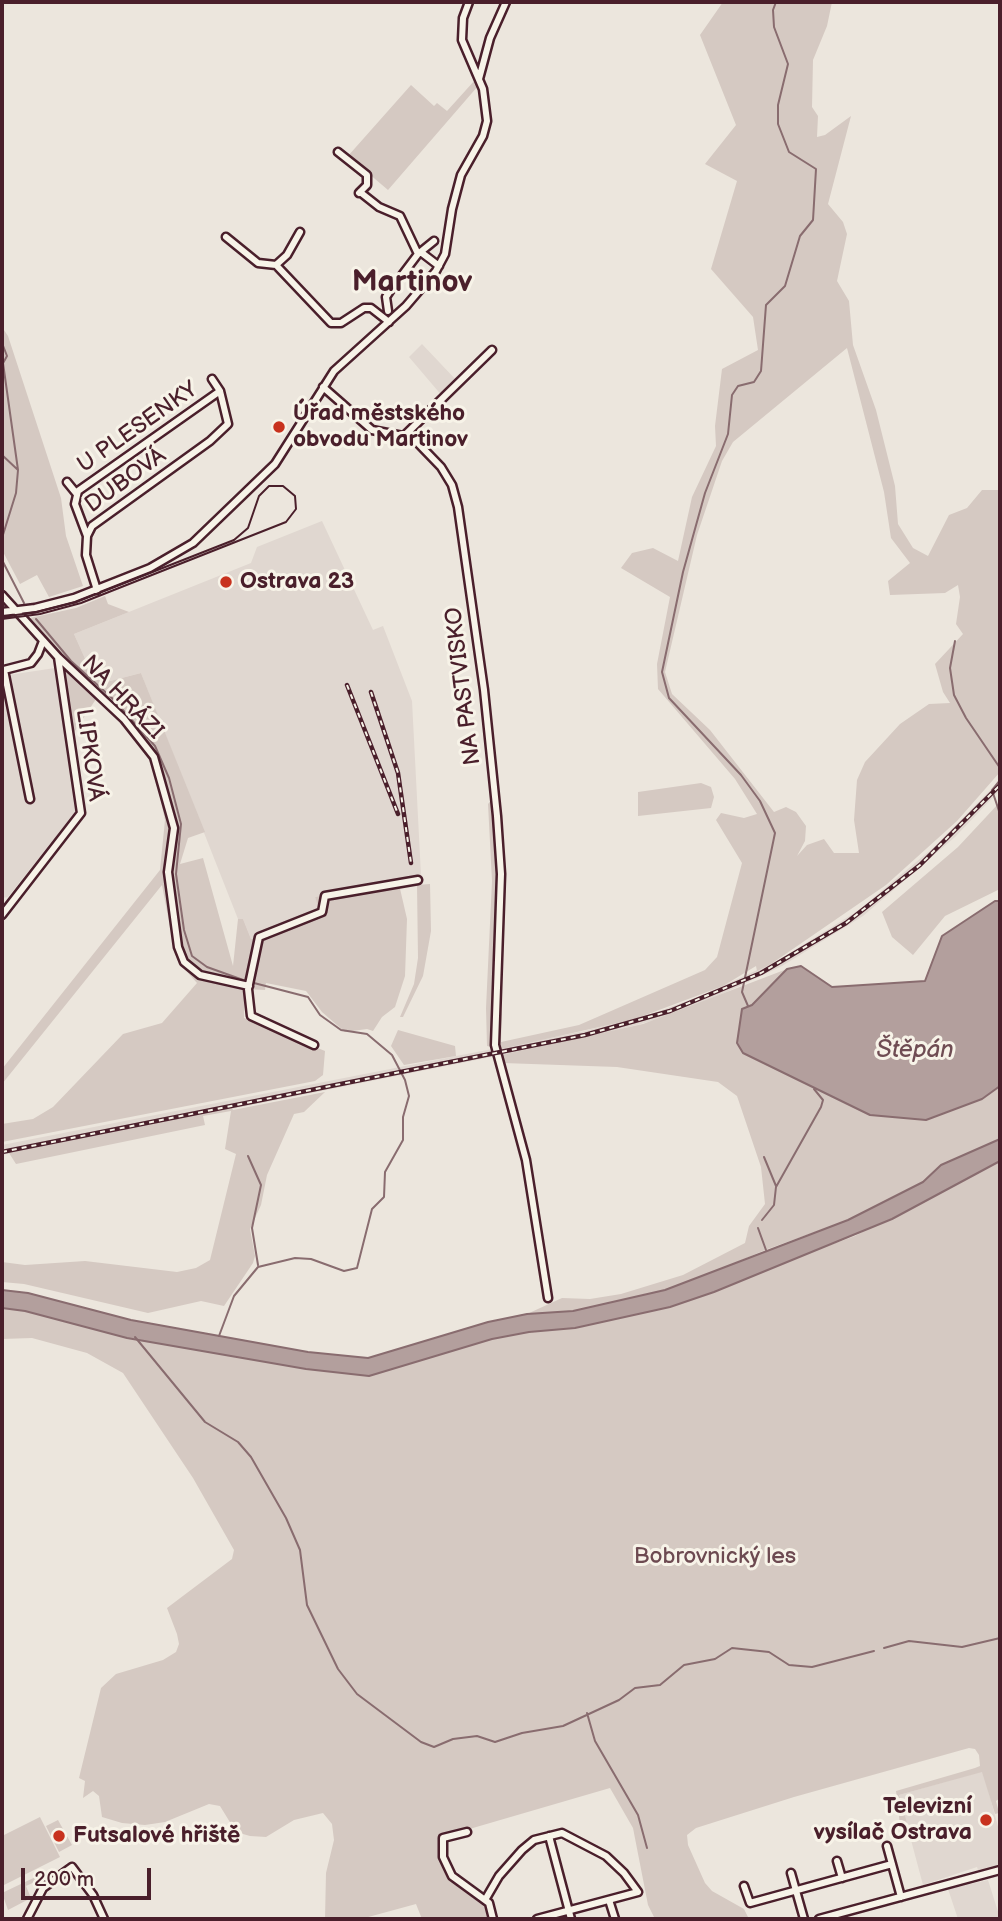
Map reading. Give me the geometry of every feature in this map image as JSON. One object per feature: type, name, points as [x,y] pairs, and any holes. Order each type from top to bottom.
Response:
[{"type":"street","points":[[2,612],[50,605],[97,590],[159,564],[200,537],[275,464],[323,387],[343,362],[392,319],[439,266],[447,247],[459,182],[486,126],[486,110],[479,79],[462,40],[463,18],[469,2]]},
{"type":"street","points":[[479,79],[490,38],[506,2]]},
{"type":"street","points":[[338,152],[364,172],[368,182],[360,193],[379,207],[400,216],[420,254],[439,266]]},
{"type":"street","points":[[276,265],[287,255],[300,232]]},
{"type":"street","points":[[226,237],[258,263],[276,265],[331,323],[341,323],[363,308],[371,308],[392,319]]},
{"type":"street","points":[[385,314],[386,297],[420,254],[434,241]]},
{"type":"street","points":[[323,387],[372,430],[405,435],[492,351]]},
{"type":"street","name":"U PLESENKY","points":[[212,380],[220,391],[228,419]]},
{"type":"street","name":"U PLESENKY","points":[[76,493],[220,391]]},
{"type":"street","name":"DUBOVÁ","points":[[97,590],[88,565],[87,536],[96,523],[216,438],[228,424],[228,419]]},
{"type":"street","name":"NA PASTVISKO","points":[[405,435],[423,447],[452,485],[465,552],[484,690],[501,874],[494,1023],[496,1053],[526,1160],[548,1298]]},
{"type":"street","name":"U PLESENKY","points":[[67,482],[76,493],[75,504],[87,536]]},
{"type":"street","name":"NA HRÁZI","points":[[2,595],[58,657],[124,719],[141,738],[159,769],[174,828],[167,872],[180,955],[200,975],[249,986]]},
{"type":"street","points":[[30,799],[4,670],[31,663],[43,641]]},
{"type":"street","name":"LIPKOVÁ","points":[[2,915],[81,813],[58,657]]},
{"type":"street","points":[[314,1045],[251,1016],[248,1010],[249,986],[259,937],[322,912],[325,896],[418,880]]},
{"type":"street","points":[[467,1832],[443,1838],[443,1857],[452,1876],[485,1900],[493,1919]]},
{"type":"street","points":[[485,1900],[514,1858],[534,1840],[565,1833],[592,1846],[624,1873],[638,1892],[537,1919]]},
{"type":"street","points":[[549,1836],[571,1919]]},
{"type":"street","points":[[887,1846],[901,1897]]},
{"type":"street","points":[[837,1861],[842,1878]]},
{"type":"street","points":[[744,1886],[749,1906],[892,1864]]},
{"type":"street","points":[[27,1919],[43,1888],[72,1867],[93,1895],[104,1919]]},
{"type":"street","points":[[819,1919],[1000,1870]]},
{"type":"street","points":[[791,1873],[804,1919]]},
{"type":"street","points":[[609,1900],[615,1919]]},
{"type":"shaded area","points":[[422,344],[458,382],[443,397],[409,357]]},
{"type":"shaded area","points":[[322,521],[373,630],[383,626],[412,701],[421,875],[315,897],[321,912],[251,939],[243,919],[238,919],[141,673],[106,682],[87,663],[74,634],[251,563],[257,547]]},
{"type":"shaded area","points":[[55,668],[79,807],[8,897],[2,898],[2,676]]},
{"type":"shaded area","points":[[1000,780],[1000,790],[955,837],[863,916],[782,966],[701,1004],[656,1020],[586,1038],[2,1155],[2,1145],[584,1031],[654,1013],[698,997],[779,960],[859,910],[934,847]]},
{"type":"shaded area","points":[[983,1771],[1000,1834],[1000,1865],[978,1870],[977,1867],[923,1885],[899,1795]]},
{"type":"shaded area","points":[[988,1880],[1000,1918],[958,1919],[948,1889]]},
{"type":"green space","points":[[723,2],[832,2],[827,26],[813,60],[812,107],[818,116],[817,137],[825,135],[851,116],[828,204],[843,222],[847,234],[837,281],[849,301],[853,345],[876,410],[895,486],[898,524],[913,548],[928,556],[949,515],[967,508],[982,490],[1000,490],[1000,772],[957,821],[886,885],[771,964],[757,971],[756,966],[723,986],[635,1019],[501,1049],[487,1046],[486,1008],[492,881],[488,804],[498,792],[506,875],[503,960],[496,976],[502,1014],[501,1042],[579,1025],[705,970],[717,957],[742,863],[716,820],[721,813],[744,818],[757,814],[735,779],[658,689],[657,664],[670,597],[621,568],[632,553],[653,548],[678,561],[692,497],[716,446],[715,426],[722,369],[758,350],[753,317],[711,269],[737,181],[705,164],[736,125],[700,35]],"holes":[[[847,348],[884,492],[891,538],[910,563],[888,581],[890,595],[945,593],[958,585],[960,597],[956,624],[963,634],[935,664],[943,692],[950,703],[929,704],[900,724],[865,762],[857,780],[854,820],[859,853],[834,853],[824,839],[807,845],[797,856],[805,841],[806,826],[796,812],[786,807],[774,812],[710,730],[672,694],[665,672],[697,535],[722,461],[733,442]]]},
{"type":"green space","points":[[475,80],[478,86],[388,190],[348,156],[411,85],[434,106],[437,103],[447,111]]},
{"type":"green space","points":[[2,327],[8,336],[61,498],[66,536],[83,586],[49,597],[37,575],[20,584],[2,550]]},
{"type":"green space","points":[[105,596],[108,604],[129,612],[74,634],[87,663],[106,682],[141,673],[205,832],[188,838],[180,864],[203,858],[233,966],[238,919],[243,919],[251,939],[320,912],[315,897],[398,880],[407,919],[405,976],[395,1007],[382,1017],[373,1031],[367,1029],[345,1032],[322,1012],[306,991],[266,983],[265,990],[244,989],[244,1018],[325,1051],[323,1075],[315,1081],[2,1142],[2,1124],[33,1119],[53,1107],[123,1034],[162,1023],[197,983],[180,964],[174,948],[162,885],[2,1084],[2,1069],[160,870],[165,820],[154,770],[141,739],[98,696],[71,737],[60,657],[31,623],[30,618],[76,608]]},
{"type":"green space","points":[[701,783],[711,787],[714,797],[711,808],[638,816],[638,792]]},
{"type":"green space","points":[[1000,802],[1000,889],[945,916],[913,955],[892,937],[882,912],[958,847]]},
{"type":"green space","points":[[430,884],[431,931],[423,976],[403,1017],[400,1017],[414,984],[418,958],[417,885]]},
{"type":"green space","points":[[787,969],[752,1005],[742,1009],[956,1107],[982,1099],[1000,1086],[1000,1139],[941,1165],[923,1182],[848,1220],[765,1250],[707,1275],[665,1290],[573,1311],[527,1314],[562,1298],[590,1299],[621,1294],[683,1275],[745,1243],[749,1226],[765,1204],[761,1167],[737,1096],[718,1082],[617,1067],[503,1063],[501,1055],[643,1024]]},
{"type":"green space","points":[[398,1030],[455,1046],[456,1056],[404,1065],[391,1046]]},
{"type":"green space","points":[[325,1092],[304,1112],[294,1114],[267,1175],[261,1205],[250,1229],[255,1256],[253,1263],[224,1306],[201,1301],[148,1313],[24,1284],[2,1282],[2,1262],[25,1265],[85,1261],[177,1272],[196,1268],[210,1260],[236,1154],[225,1149],[231,1111],[203,1116],[205,1125],[16,1164],[9,1153]]},
{"type":"green space","name":"Bobrovnický les","points":[[1000,1161],[1000,1798],[996,1801],[999,1813],[995,1814],[982,1772],[899,1795],[907,1823],[905,1827],[900,1825],[896,1791],[980,1766],[979,1755],[975,1749],[969,1748],[794,1797],[696,1828],[687,1835],[688,1845],[705,1883],[712,1891],[744,1909],[749,1919],[655,1919],[648,1905],[633,1828],[610,1788],[442,1837],[450,1877],[486,1902],[490,1916],[480,1919],[422,1919],[416,1904],[361,1919],[325,1919],[326,1873],[334,1840],[332,1824],[323,1813],[294,1820],[266,1837],[250,1836],[236,1832],[220,1806],[209,1804],[165,1822],[145,1825],[122,1823],[102,1817],[99,1796],[93,1791],[83,1798],[85,1781],[79,1778],[101,1688],[116,1674],[163,1660],[176,1652],[179,1644],[177,1634],[167,1608],[232,1559],[234,1550],[193,1478],[123,1373],[87,1353],[32,1338],[2,1339],[2,1308],[25,1311],[127,1338],[306,1369],[369,1376],[492,1339],[714,1292],[772,1266],[855,1236]]},
{"type":"green space","points":[[40,1817],[60,1857],[2,1886],[2,1836]]},
{"type":"green space","name":"Futsalové hřiště","points":[[58,1820],[72,1845],[59,1852],[46,1826]]},
{"type":"green space","points":[[46,1872],[48,1876],[26,1886],[31,1898],[8,1910],[2,1893]]},
{"type":"water","name":"Štěpán","points":[[995,901],[1000,901],[1000,1086],[982,1099],[926,1120],[870,1115],[743,1053],[737,1043],[742,1009],[752,1005],[787,969],[801,966],[832,987],[925,981],[942,936]]},
{"type":"water","points":[[1000,1139],[1000,1161],[892,1219],[714,1292],[670,1307],[575,1328],[492,1339],[369,1376],[306,1369],[127,1338],[25,1311],[2,1308],[2,1290],[28,1293],[131,1320],[308,1352],[368,1358],[488,1322],[527,1314],[573,1311],[665,1290],[848,1220],[923,1182],[941,1165]]},
{"type":"waterway","points":[[748,1006],[742,992],[775,833],[760,801],[741,775],[669,698],[662,672],[683,572],[705,493],[728,434],[732,395],[738,386],[754,382],[761,371],[766,305],[785,286],[800,236],[813,220],[816,169],[789,152],[778,124],[778,105],[788,64],[774,27],[773,10],[776,2]]},
{"type":"waterway","points":[[2,343],[7,356],[2,365]]},
{"type":"waterway","points":[[3,363],[18,470]]},
{"type":"waterway","points":[[2,455],[18,470],[16,493],[2,538]]},
{"type":"waterway","points":[[2,560],[24,603]]},
{"type":"waterway","points":[[36,619],[71,661],[113,699],[155,746],[169,778],[181,824],[176,874],[184,930],[192,956],[207,967],[246,981]]},
{"type":"waterway","points":[[955,641],[950,668],[954,695],[966,718],[1000,768]]},
{"type":"waterway","points":[[1000,780],[992,790],[1000,814]]},
{"type":"waterway","points":[[219,1336],[234,1296],[258,1267],[295,1258],[311,1259],[344,1271],[357,1268],[372,1209],[384,1197],[385,1172],[403,1140],[403,1117],[409,1096],[405,1080],[392,1055],[367,1034],[341,1030],[320,1015],[308,997],[254,983]]},
{"type":"waterway","points":[[762,1220],[774,1205],[776,1187],[821,1107],[823,1100],[814,1089]]},
{"type":"waterway","points":[[248,1156],[261,1185],[252,1228],[258,1265]]},
{"type":"waterway","points":[[764,1157],[776,1186]]},
{"type":"waterway","points":[[758,1228],[766,1250]]},
{"type":"waterway","points":[[135,1337],[205,1422],[238,1442],[251,1457],[286,1518],[300,1550],[307,1605],[338,1669],[357,1694],[421,1742],[434,1747],[453,1739],[477,1736],[495,1742],[522,1733],[563,1726],[619,1700],[635,1688],[660,1685],[684,1665],[715,1659],[732,1648],[769,1652],[789,1665],[812,1667],[874,1651]]},
{"type":"waterway","points":[[884,1648],[909,1641],[962,1647],[1000,1638]]},
{"type":"waterway","points":[[587,1713],[595,1741],[638,1815],[647,1848]]},
{"type":"tram line","points":[[2,617],[76,602],[234,540],[248,528],[259,496],[269,486],[283,486],[295,496],[296,509],[286,522],[81,603],[40,614],[2,619]]},
{"type":"railway","points":[[347,685],[398,814]]},
{"type":"railway","points":[[371,692],[398,773],[411,863]]},
{"type":"railway","points":[[2,1152],[585,1035],[670,1011],[761,973],[846,923],[920,865],[1000,785]]},
{"type":"place","name":"Úřad městského obvodu Martinov","points":[[279,427]]},
{"type":"place","name":"Ostrava 23","points":[[226,582]]},
{"type":"place","name":"Televizní vysílač Ostrava","points":[[986,1820]]},
{"type":"place","name":"Futsalové hřiště","points":[[59,1836]]},
{"type":"district","name":"Martinov","points":[[412,283]]}]
